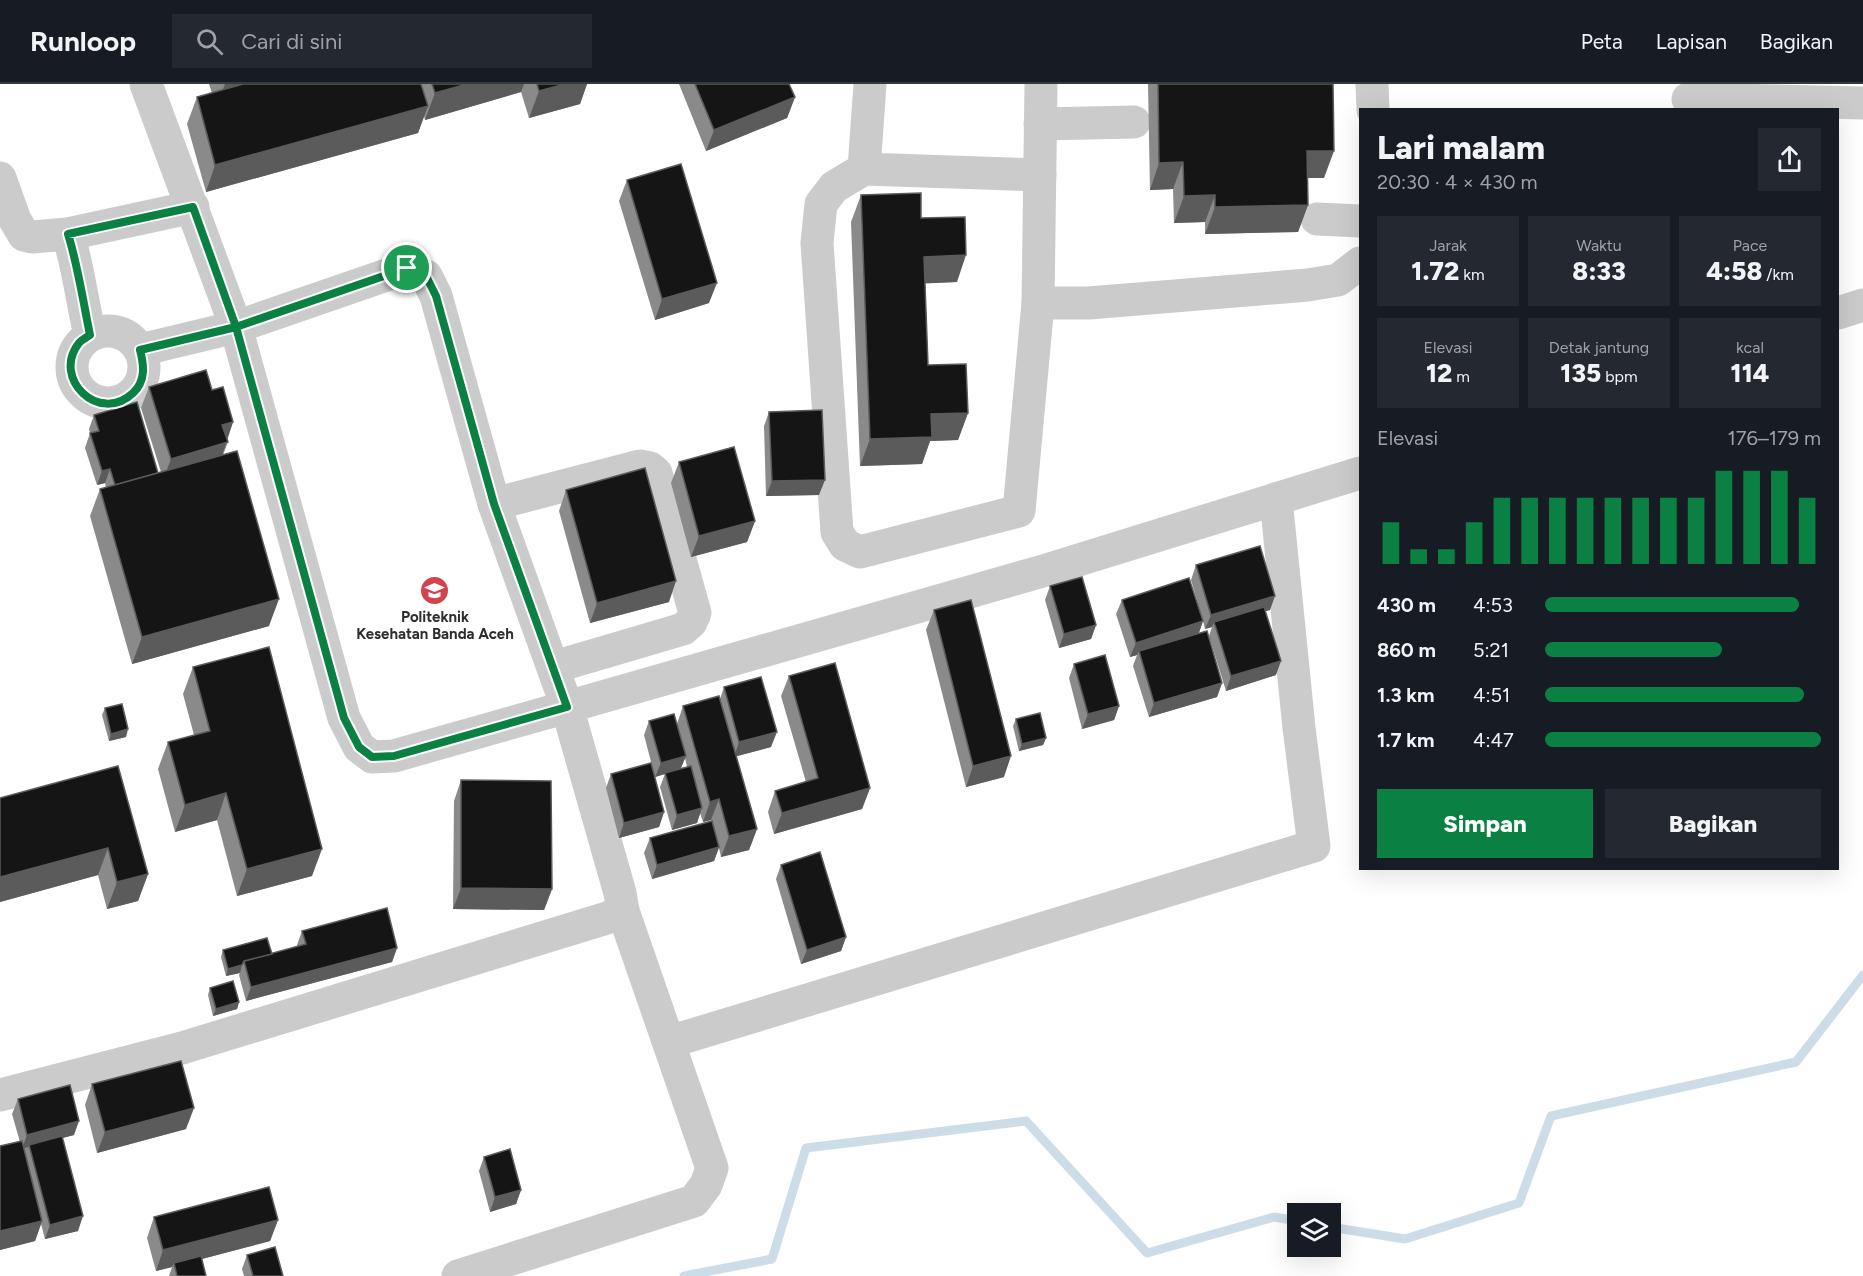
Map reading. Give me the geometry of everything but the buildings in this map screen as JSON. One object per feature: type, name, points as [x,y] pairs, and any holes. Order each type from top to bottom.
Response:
[{"type":"street","points":[[146,84],[236,327],[344,718],[359,747],[372,757],[394,756],[1043,571],[1359,473]]},
{"type":"street","points":[[864,170],[870,84]]},
{"type":"street","points":[[1040,175],[864,170],[834,187],[821,204],[817,243],[837,532],[845,545],[860,552],[1019,511],[1038,303],[1040,175],[1040,124],[1041,84]]},
{"type":"street","points":[[1372,84],[1373,108]]},
{"type":"street","points":[[1687,98],[1863,104]]},
{"type":"street","points":[[1040,124],[1134,122]]},
{"type":"street","points":[[0,178],[15,220],[24,235],[32,237],[68,234],[193,207]]},
{"type":"street","points":[[1317,219],[1359,221]]},
{"type":"street","points":[[68,234],[74,253],[90,335]]},
{"type":"street","points":[[1038,303],[1089,303],[1308,285],[1338,280],[1359,265]]},
{"type":"street","points":[[140,350],[236,327],[407,268],[426,276],[436,296],[494,504],[554,667],[620,893],[623,911],[712,1168],[706,1185],[694,1201],[458,1276]]},
{"type":"street","points":[[1839,313],[1863,304]]},
{"type":"street","points":[[104,330],[118,332],[131,339],[140,350],[144,364],[143,378],[136,390],[125,400],[111,404],[97,402],[84,396],[75,384],[71,371],[73,356],[79,344],[90,335],[104,330]]},
{"type":"street","points":[[494,504],[640,466],[650,468],[656,473],[695,613],[691,622],[683,629],[554,667]]},
{"type":"street","points":[[669,1042],[1314,846],[1299,728],[1276,500]]},
{"type":"street","points":[[0,1095],[182,1048],[623,911]]},
{"type":"waterway","points":[[1341,1229],[1405,1239],[1519,1203],[1551,1116],[1796,1062],[1863,975]]},
{"type":"waterway","points":[[684,1276],[772,1259],[806,1148],[1026,1121],[1147,1253],[1274,1217],[1287,1219]]},
{"type":"place","name":"Politeknik Kesehatan Banda Aceh","points":[[435,590]]},
{"type":"route","points":[[407,268],[236,327],[140,350],[144,364],[143,378],[136,390],[125,400],[111,404],[97,402],[84,396],[75,384],[71,371],[73,356],[79,344],[90,335],[74,253],[68,234],[193,207],[236,327],[344,718],[359,747],[372,757],[394,756],[567,707],[494,504],[436,296],[426,276],[407,268]]}]
